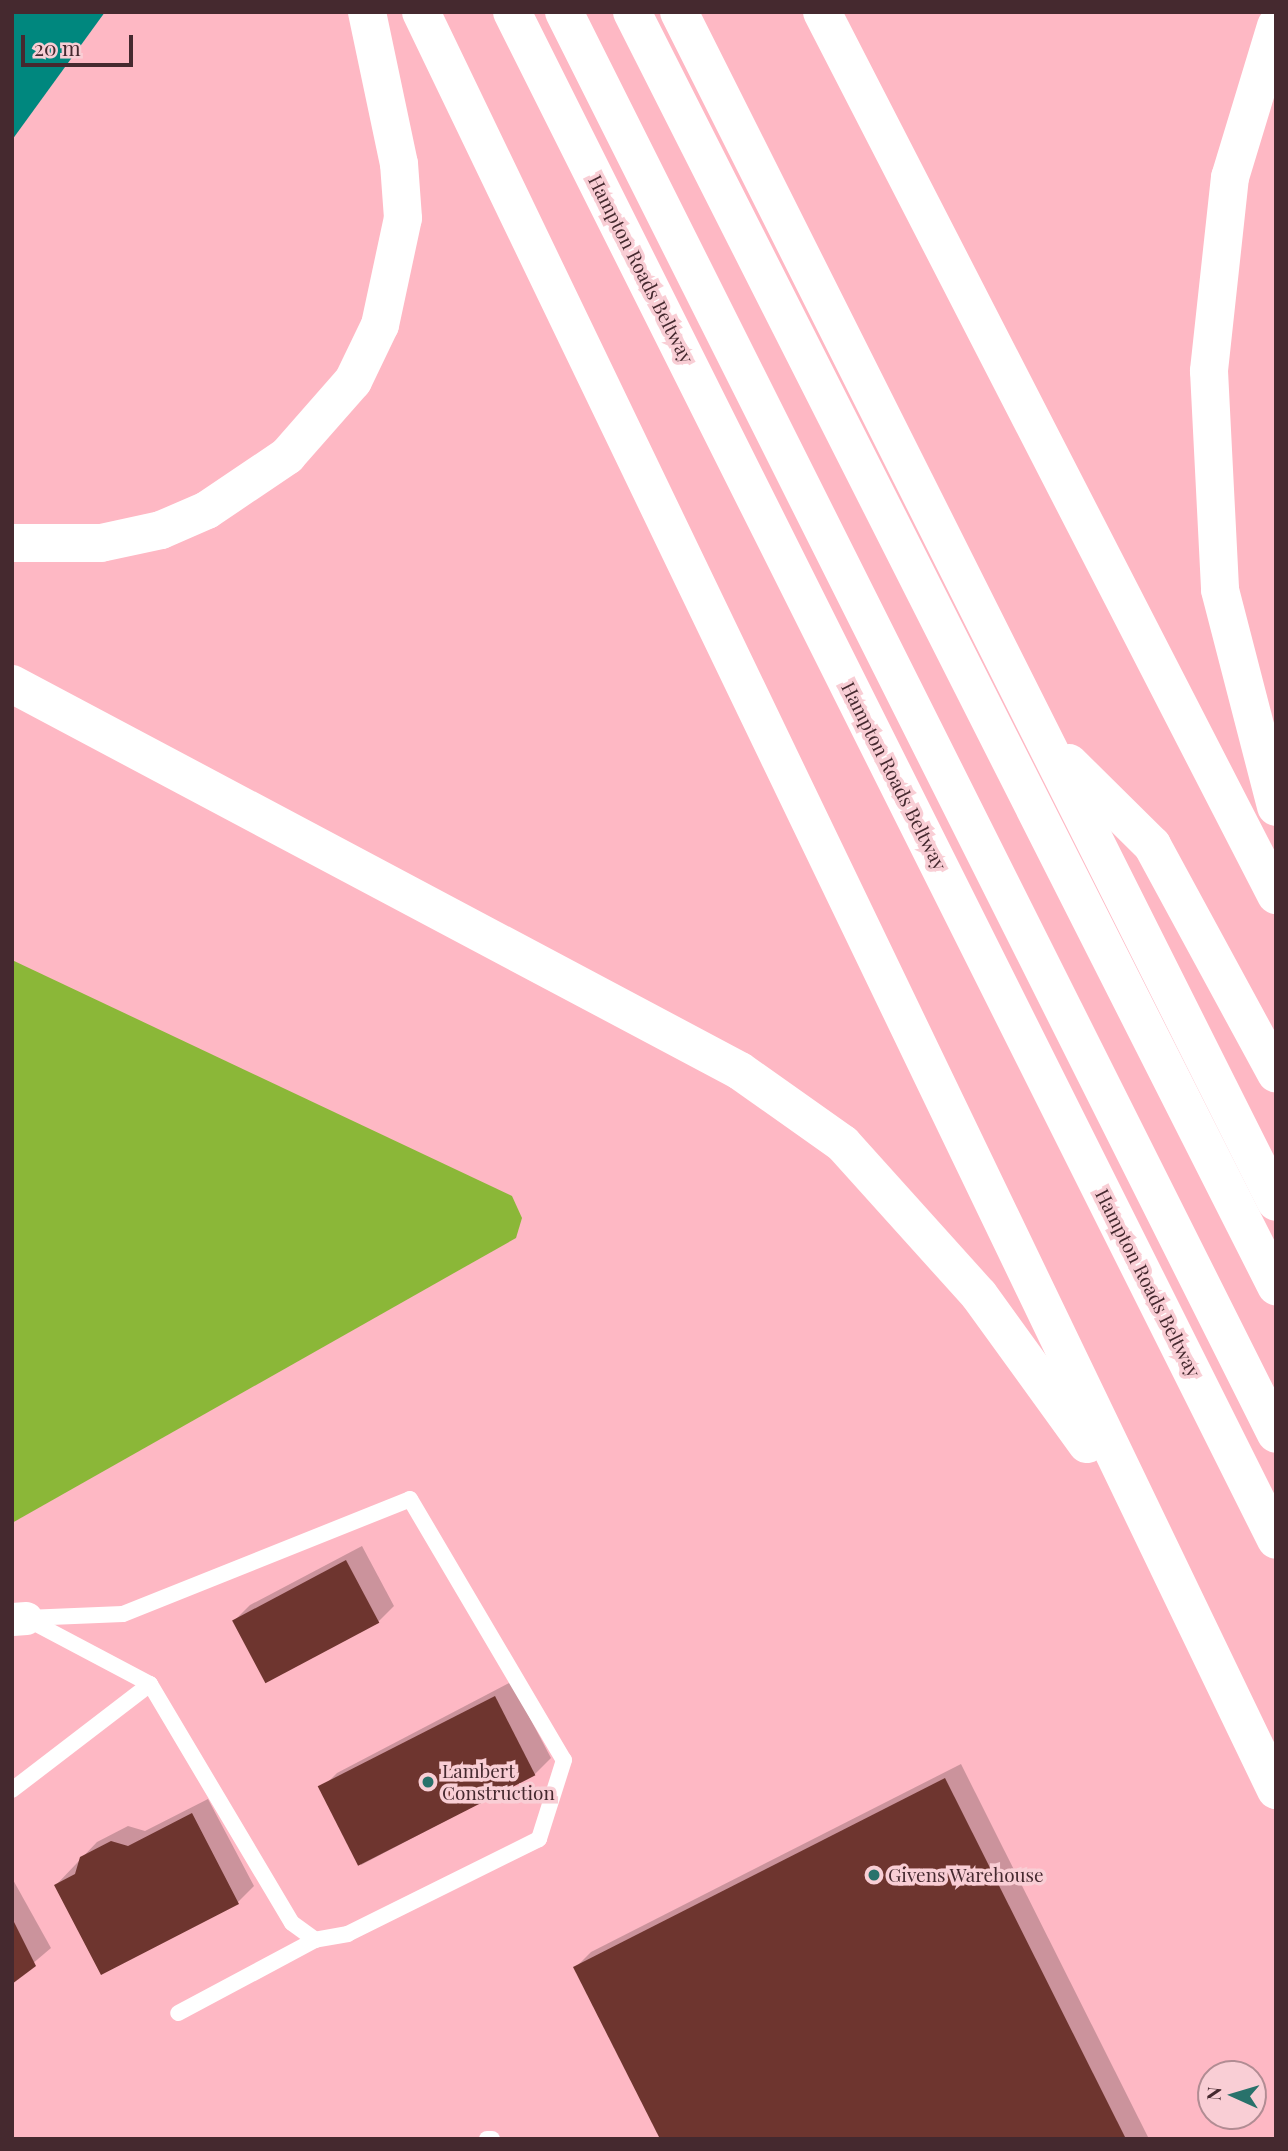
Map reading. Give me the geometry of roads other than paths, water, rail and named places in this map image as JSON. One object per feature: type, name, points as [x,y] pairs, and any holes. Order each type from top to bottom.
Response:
[{"type":"highway","points":[[12,543],[101,543],[160,530],[207,510],[287,456],[353,381],[380,325],[403,218],[393,128],[367,12]]},
{"type":"highway","points":[[421,12],[1230,1700],[1276,1790]]},
{"type":"highway","name":"Hampton Roads Beltway","points":[[512,12],[1276,1540]]},
{"type":"highway","points":[[564,12],[1276,1434]]},
{"type":"highway","points":[[632,12],[1276,1286]]},
{"type":"highway","points":[[679,12],[1276,1202]]},
{"type":"highway","points":[[822,12],[1276,895]]},
{"type":"highway","points":[[1276,26],[1230,177],[1209,371],[1220,590],[1276,807]]},
{"type":"highway","points":[[12,684],[645,1016],[740,1071],[843,1144],[979,1295],[1085,1440],[1230,1700]]},
{"type":"highway","points":[[1048,743],[1152,845],[1276,1073]]},
{"type":"lane","points":[[19,1618],[123,1614],[410,1499],[564,1760],[539,1839],[348,1934],[315,1940],[178,2013]]},
{"type":"lane","points":[[19,1618],[150,1684],[292,1923],[315,1940]]},
{"type":"lane","points":[[12,1790],[150,1684]]},
{"type":"lane","points":[[486,2139],[492,2139]]},
{"type":"water","points":[[12,12],[105,12],[12,140]]},
{"type":"place","name":"Lambert Construction","points":[[428,1782]]},
{"type":"place","name":"Givens Warehouse","points":[[874,1875]]}]
